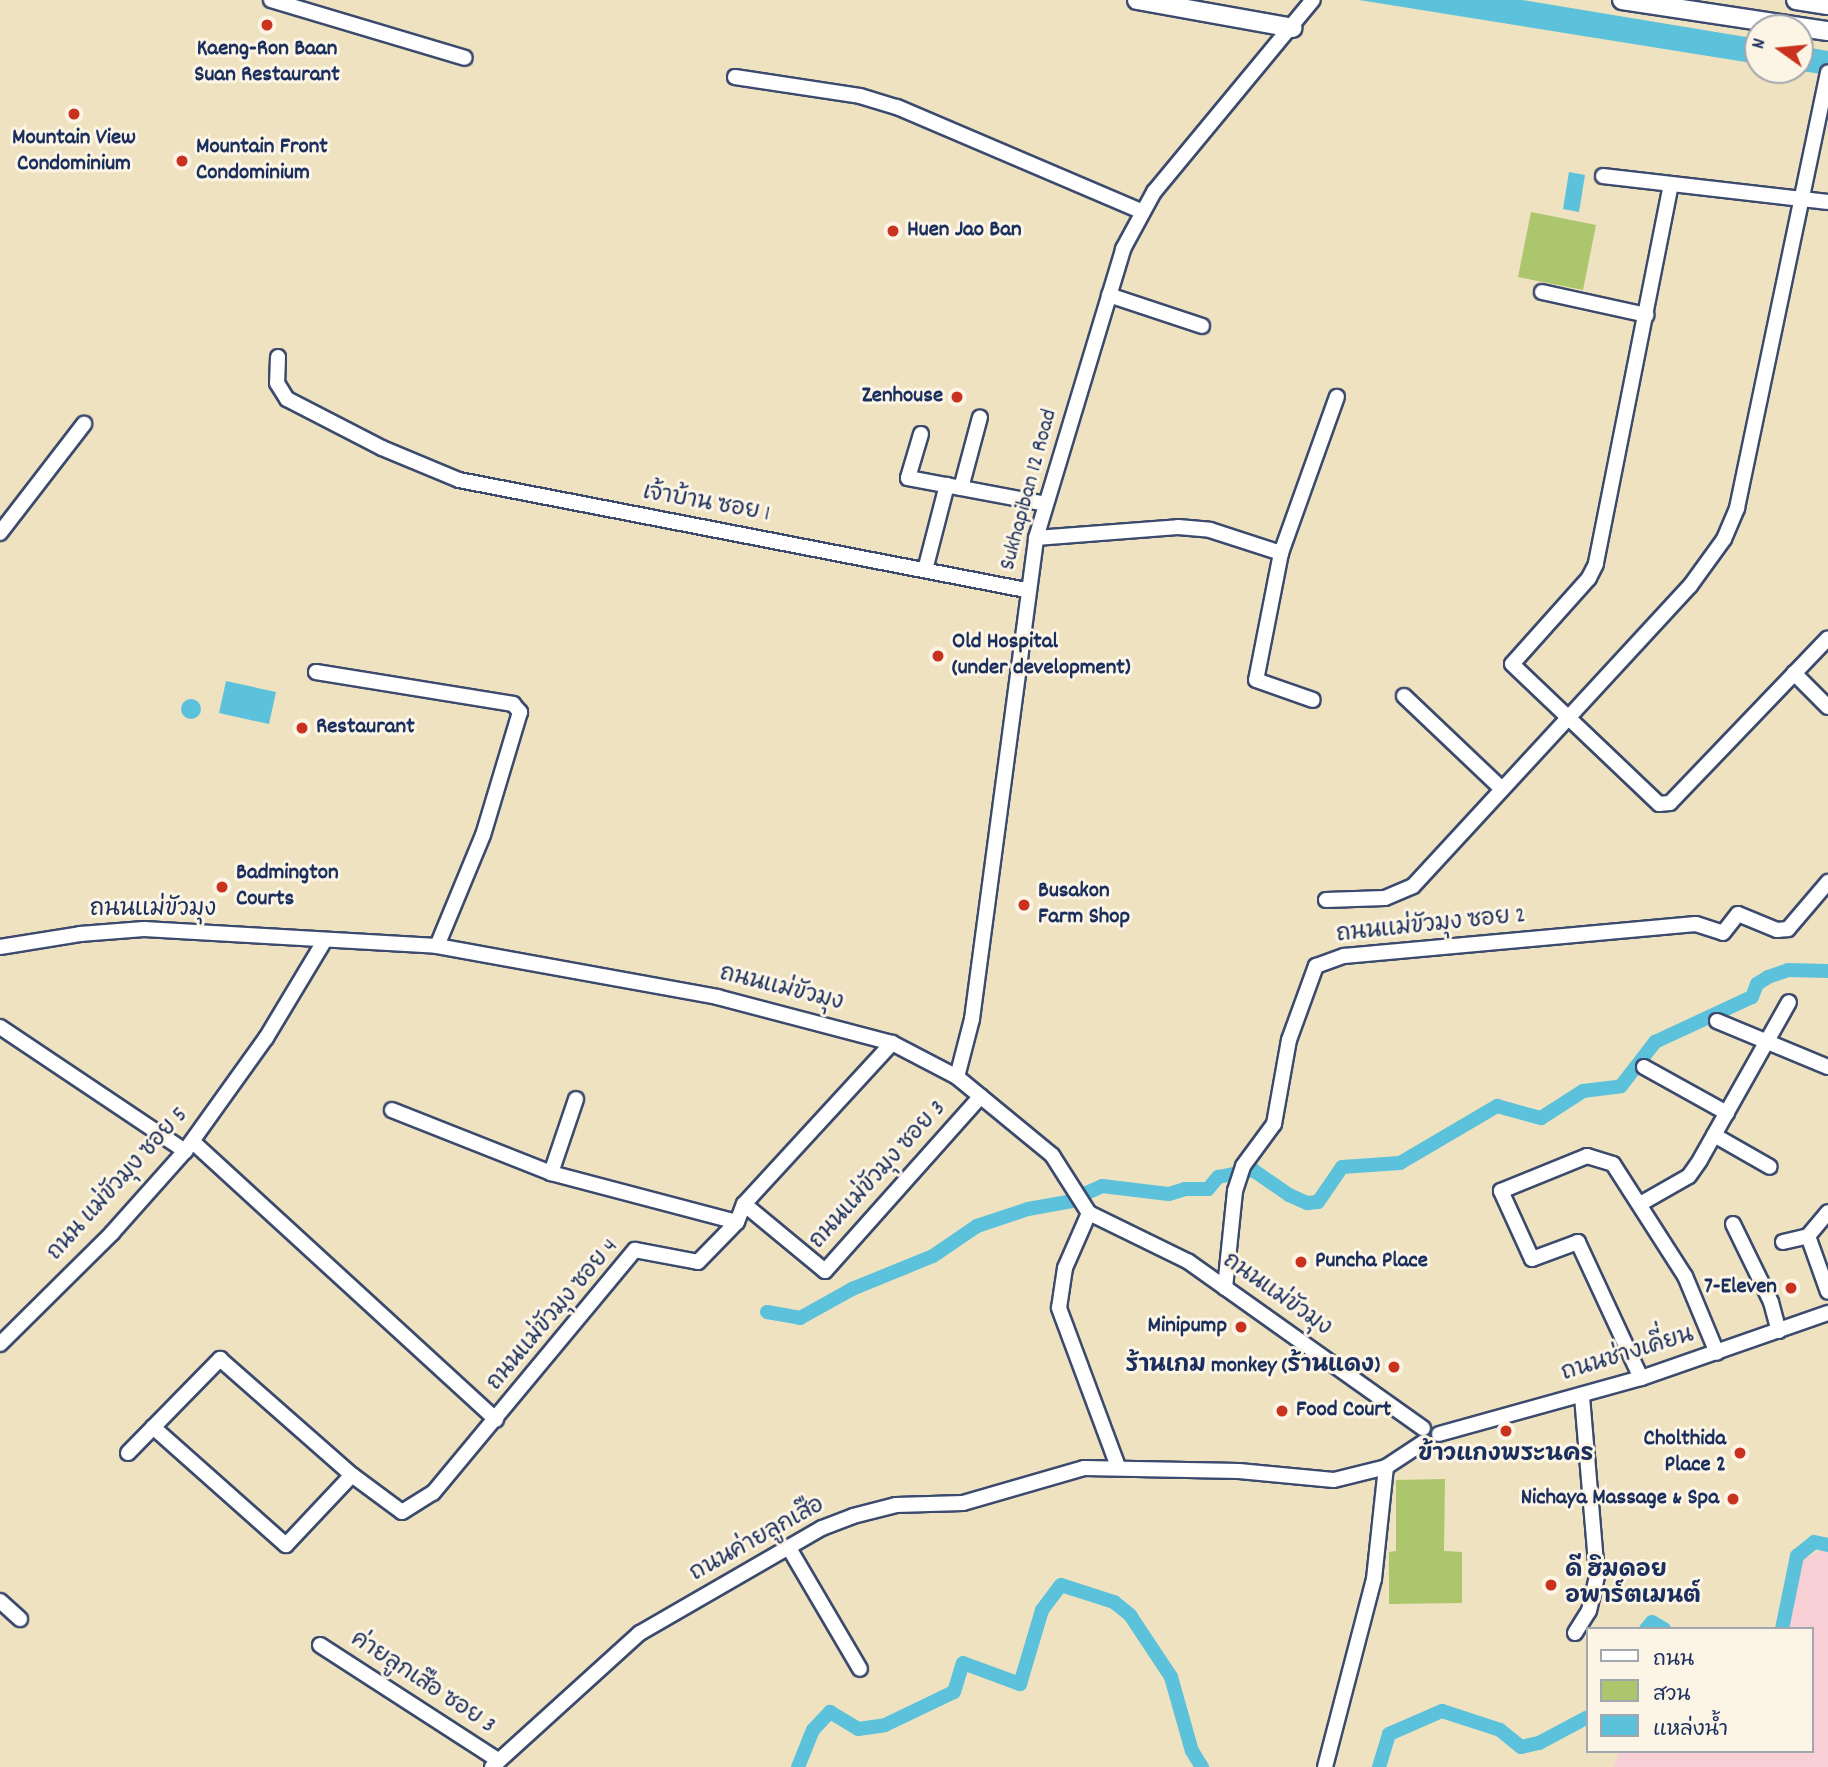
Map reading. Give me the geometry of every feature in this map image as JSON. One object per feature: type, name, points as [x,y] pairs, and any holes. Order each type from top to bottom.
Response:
[{"type":"main road","points":[[1138,0],[1295,23]]},
{"type":"main road","points":[[1622,0],[1828,31]]},
{"type":"main road","points":[[1796,0],[1828,5]]},
{"type":"street","points":[[271,0],[465,58]]},
{"type":"street","name":"Sukhapiban 12 Road","points":[[957,1077],[972,1019],[996,850],[1026,590],[1036,538],[1123,249],[1141,211],[1313,0]]},
{"type":"street","points":[[1326,900],[1385,898],[1406,890],[1566,715],[1690,586],[1724,539],[1737,508],[1828,72]]},
{"type":"street","points":[[735,77],[860,96],[897,107],[1141,211]]},
{"type":"street","points":[[1603,176],[1828,202]]},
{"type":"street","points":[[1671,184],[1596,564],[1589,578],[1512,664],[1659,804],[1670,803],[1828,638]]},
{"type":"street","points":[[1542,292],[1647,314]]},
{"type":"street","points":[[1109,295],[1202,326]]},
{"type":"street","name":"เจ้าบ้าน ซอย 1","points":[[278,357],[277,383],[287,399],[382,448],[459,480],[1026,590]]},
{"type":"street","points":[[1313,700],[1256,680],[1281,553],[1337,397]]},
{"type":"street","points":[[925,570],[980,417]]},
{"type":"street","points":[[0,533],[84,424]]},
{"type":"street","points":[[921,434],[908,478],[1046,504]]},
{"type":"street","points":[[1036,538],[1178,527],[1210,530],[1281,553]]},
{"type":"street","points":[[316,672],[513,704],[520,712],[483,835],[437,946]]},
{"type":"street","points":[[1794,674],[1828,707]]},
{"type":"street","points":[[1404,696],[1501,788]]},
{"type":"street","name":"ถนนแม่ขัวมุง ซอย 2","points":[[1225,1288],[1235,1191],[1243,1166],[1274,1124],[1289,1040],[1315,967],[1344,956],[1696,924],[1723,933],[1738,914],[1777,930],[1788,929],[1828,882]]},
{"type":"street","name":"ถนนแม่ขัวมุง","points":[[0,947],[79,933],[144,929],[437,946],[717,996],[892,1043],[957,1077],[1052,1154],[1089,1213],[1189,1262],[1423,1435],[1434,1426],[1439,1434]]},
{"type":"street","name":"ถนน แม่ขัวมุง ซอย 5","points":[[0,1344],[112,1233],[189,1147],[266,1038],[325,940]]},
{"type":"street","points":[[1640,1204],[1689,1176],[1789,1002]]},
{"type":"street","points":[[1717,1021],[1828,1067]]},
{"type":"street","points":[[0,1027],[189,1147],[496,1420]]},
{"type":"street","name":"ถนนแม่ขัวมุง ซอย 4","points":[[352,1475],[402,1513],[433,1493],[635,1250],[698,1262],[737,1222],[744,1204],[892,1043]]},
{"type":"street","points":[[1644,1067],[1727,1113]]},
{"type":"street","name":"ถนนแม่ขัวมุง ซอย 3","points":[[744,1204],[825,1271],[981,1096]]},
{"type":"street","points":[[551,1173],[576,1099]]},
{"type":"street","points":[[393,1110],[551,1173],[737,1222]]},
{"type":"street","points":[[1714,1135],[1770,1167]]},
{"type":"street","points":[[1641,1378],[1578,1242],[1532,1259],[1501,1191],[1587,1156],[1600,1157],[1613,1164],[1685,1276],[1717,1353]]},
{"type":"street","points":[[1783,1242],[1808,1236],[1828,1212]]},
{"type":"street","points":[[1089,1213],[1065,1268],[1059,1308],[1118,1467]]},
{"type":"street","points":[[1733,1224],[1766,1290],[1779,1331]]},
{"type":"street","points":[[1808,1236],[1828,1292]]},
{"type":"street","name":"ถนนช่างเคี่ยน","points":[[1439,1434],[1641,1378],[1828,1313]]},
{"type":"street","points":[[128,1453],[153,1427],[220,1359],[352,1475],[286,1545],[153,1427]]},
{"type":"street","points":[[1575,1633],[1589,1611],[1597,1576],[1582,1395]]},
{"type":"street","name":"ถนนค่ายลูกเสือ","points":[[495,1764],[640,1633],[789,1548],[853,1516],[895,1505],[963,1503],[1056,1474],[1118,1467],[1239,1471],[1315,1481],[1354,1477],[1385,1466],[1423,1435]]},
{"type":"street","points":[[1325,1767],[1374,1579],[1385,1466]]},
{"type":"street","points":[[789,1548],[860,1669]]},
{"type":"street","points":[[0,1601],[20,1619]]},
{"type":"street","name":"ค่ายลูกเสือ ซอย 3","points":[[320,1645],[495,1764]]},
{"type":"shaded area","points":[[1828,1548],[1828,1767],[1614,1767],[1618,1753],[1814,1753],[1814,1627],[1779,1627],[1803,1559]]},
{"type":"green space","points":[[1531,212],[1596,225],[1583,290],[1518,277]]},
{"type":"green space","points":[[1445,1479],[1444,1551],[1462,1552],[1462,1603],[1389,1604],[1389,1552],[1396,1551],[1396,1480]]},
{"type":"water","points":[[1359,0],[1522,0],[1744,37],[1744,62]]},
{"type":"water","points":[[1814,48],[1828,51],[1828,75],[1814,73]]},
{"type":"water","points":[[1569,172],[1585,175],[1579,212],[1563,209]]},
{"type":"water","points":[[226,681],[276,692],[269,724],[219,713]]},
{"type":"water","points":[[191,699],[198,702],[201,709],[198,716],[191,719],[184,716],[181,709],[184,702]]},
{"type":"waterway","points":[[1082,1195],[1102,1186],[1169,1194],[1185,1189],[1208,1189],[1218,1177],[1253,1170],[1289,1195],[1307,1203],[1318,1202],[1342,1167],[1400,1163],[1497,1106],[1541,1118],[1583,1091],[1621,1086],[1655,1042],[1752,997],[1757,984],[1768,977],[1788,970],[1828,971]]},
{"type":"waterway","points":[[767,1312],[800,1318],[852,1289],[933,1256],[977,1226],[1028,1209],[1073,1201]]},
{"type":"waterway","points":[[1782,1627],[1797,1556],[1814,1542],[1828,1545]]},
{"type":"waterway","points":[[798,1767],[813,1730],[830,1712],[858,1729],[885,1725],[954,1692],[963,1663],[1020,1684],[1042,1610],[1061,1585],[1114,1602],[1130,1615],[1171,1677],[1192,1751],[1202,1767]]},
{"type":"waterway","points":[[1648,1627],[1652,1622],[1661,1627]]},
{"type":"waterway","points":[[1379,1767],[1389,1734],[1442,1711],[1500,1730],[1521,1747],[1539,1743],[1587,1718]]},
{"type":"place","name":"Kaeng-Ron Baan Suan Restaurant","points":[[267,25]]},
{"type":"place","name":"Mountain View Condominium","points":[[74,114]]},
{"type":"place","name":"Mountain Front Condominium","points":[[182,161]]},
{"type":"place","name":"Huen Jao Ban","points":[[893,231]]},
{"type":"place","name":"Zenhouse","points":[[957,397]]},
{"type":"place","name":"Old Hospital (under development)","points":[[938,656]]},
{"type":"place","name":"Restaurant","points":[[302,728]]},
{"type":"place","name":"Badmington Courts","points":[[222,887]]},
{"type":"place","name":"Busakon Farm Shop","points":[[1024,905]]},
{"type":"place","name":"Puncha Place","points":[[1301,1262]]},
{"type":"place","name":"7-Eleven","points":[[1791,1288]]},
{"type":"place","name":"Minipump","points":[[1241,1327]]},
{"type":"place","name":"ร้านเกม monkey (ร้านแดง)","points":[[1394,1367]]},
{"type":"place","name":"Food Court","points":[[1282,1411]]},
{"type":"place","name":"ข้าวแกงพระนคร","points":[[1506,1431]]},
{"type":"place","name":"Cholthida Place 2","points":[[1740,1453]]},
{"type":"place","name":"Nichaya Massage & Spa","points":[[1733,1499]]},
{"type":"place","name":"ดี ฮิมดอย อพาร์ตเมนต์","points":[[1551,1585]]}]
